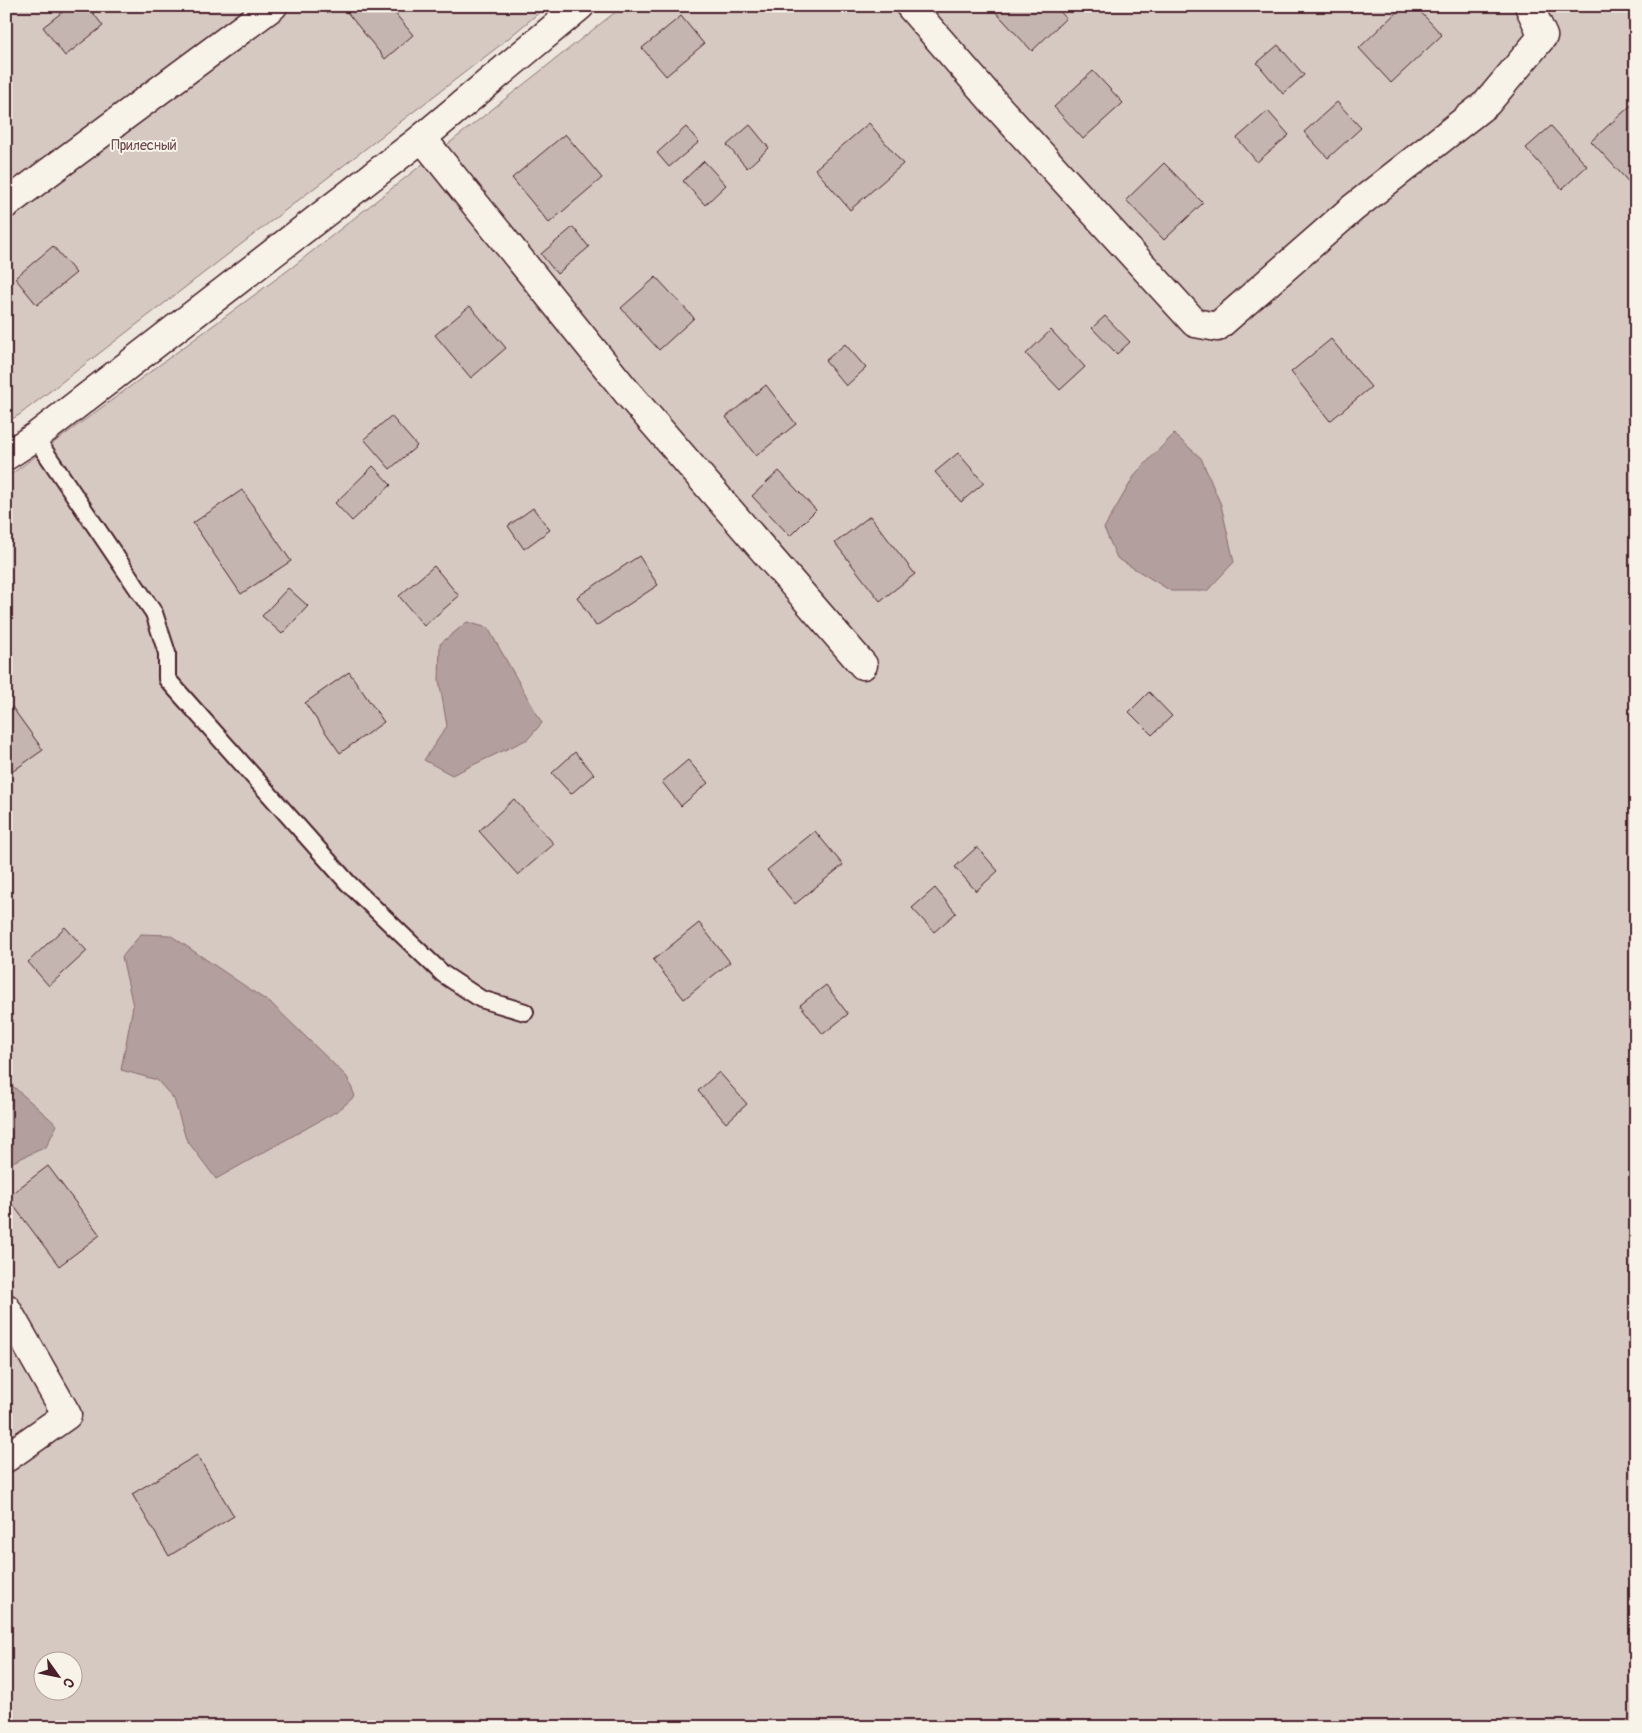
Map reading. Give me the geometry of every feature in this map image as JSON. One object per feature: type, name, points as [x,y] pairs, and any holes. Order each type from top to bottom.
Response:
[{"type":"street","points":[[6,456],[34,437],[422,138],[580,6]]},
{"type":"street","points":[[910,6],[996,104],[1195,323],[1218,328],[1353,208],[1487,103],[1543,36],[1529,6]]},
{"type":"street","points":[[6,204],[260,10]]},
{"type":"street","points":[[422,138],[626,392],[863,665]]},
{"type":"street","points":[[6,1308],[67,1415],[6,1458]]},
{"type":"lane","points":[[34,437],[154,613],[167,653],[167,679],[348,883],[442,974],[481,1000],[525,1012]]},
{"type":"green space","name":"Прилесный","points":[[6,6],[547,6],[499,46],[19,415],[6,422]]},
{"type":"green space","points":[[623,6],[1636,6],[1636,1727],[6,1727],[6,478],[291,268]]},
{"type":"shaded area","points":[[1174,434],[1201,458],[1221,505],[1234,562],[1207,591],[1171,591],[1117,558],[1104,528],[1136,473]]},
{"type":"shaded area","points":[[467,622],[488,628],[542,723],[528,739],[452,775],[424,760],[447,726],[439,680],[440,644]]},
{"type":"shaded area","points":[[141,934],[170,935],[273,1005],[347,1077],[355,1096],[339,1110],[216,1179],[186,1139],[174,1099],[157,1080],[121,1070],[133,1006],[122,957]]},
{"type":"shaded area","points":[[6,1080],[57,1125],[46,1147],[6,1165]]},
{"type":"building","points":[[70,6],[88,6],[103,26],[65,56],[43,27]]},
{"type":"building","points":[[342,6],[389,6],[413,35],[385,59]]},
{"type":"building","points":[[990,6],[1055,6],[1066,18],[1032,51]]},
{"type":"building","points":[[1403,6],[1415,6],[1442,35],[1391,83],[1359,48]]},
{"type":"building","points":[[681,16],[704,44],[666,76],[642,48]]},
{"type":"building","points":[[1278,45],[1304,75],[1283,94],[1257,63]]},
{"type":"building","points":[[1093,71],[1123,103],[1083,139],[1054,107]]},
{"type":"building","points":[[1636,101],[1636,190],[1591,141]]},
{"type":"building","points":[[1337,102],[1361,128],[1328,158],[1304,132]]},
{"type":"building","points":[[1268,111],[1289,135],[1257,162],[1237,138]]},
{"type":"building","points":[[869,123],[903,164],[850,210],[815,169]]},
{"type":"building","points":[[750,125],[769,148],[747,168],[727,145]]},
{"type":"building","points":[[1551,126],[1587,166],[1562,189],[1526,148]]},
{"type":"building","points":[[686,127],[699,142],[669,167],[657,153]]},
{"type":"building","points":[[565,134],[602,178],[549,223],[512,178]]},
{"type":"building","points":[[704,161],[726,185],[705,205],[683,181]]},
{"type":"building","points":[[1164,163],[1203,203],[1164,240],[1126,200]]},
{"type":"building","points":[[573,227],[589,247],[557,274],[541,254]]},
{"type":"building","points":[[53,246],[76,273],[37,305],[15,278]]},
{"type":"building","points":[[656,277],[694,318],[659,350],[621,308]]},
{"type":"building","points":[[470,306],[506,348],[471,378],[435,335]]},
{"type":"building","points":[[1105,316],[1130,342],[1117,354],[1092,328]]},
{"type":"building","points":[[1051,330],[1085,367],[1060,390],[1026,354]]},
{"type":"building","points":[[1331,339],[1371,387],[1330,421],[1291,372]]},
{"type":"building","points":[[845,344],[866,368],[846,386],[825,361]]},
{"type":"building","points":[[766,385],[796,424],[756,456],[726,417]]},
{"type":"building","points":[[391,416],[417,446],[390,469],[364,439]]},
{"type":"building","points":[[958,453],[984,483],[961,502],[935,472]]},
{"type":"building","points":[[373,466],[391,485],[352,521],[335,503]]},
{"type":"building","points":[[779,471],[816,510],[790,536],[752,496]]},
{"type":"building","points":[[242,490],[291,561],[241,594],[193,523]]},
{"type":"building","points":[[533,508],[550,530],[524,549],[508,526]]},
{"type":"building","points":[[870,516],[915,574],[880,601],[835,543]]},
{"type":"building","points":[[639,556],[658,585],[596,626],[577,597]]},
{"type":"building","points":[[434,566],[459,596],[424,626],[399,596]]},
{"type":"building","points":[[288,588],[308,606],[282,634],[262,616]]},
{"type":"building","points":[[349,672],[384,722],[340,753],[305,703]]},
{"type":"building","points":[[1149,692],[1172,716],[1152,735],[1129,712]]},
{"type":"building","points":[[12,707],[43,750],[6,776],[6,711]]},
{"type":"building","points":[[575,752],[594,774],[571,794],[552,773]]},
{"type":"building","points":[[688,760],[708,783],[681,806],[662,782]]},
{"type":"building","points":[[514,799],[554,844],[518,875],[479,831]]},
{"type":"building","points":[[815,831],[843,865],[795,904],[767,870]]},
{"type":"building","points":[[977,847],[998,871],[976,891],[955,867]]},
{"type":"building","points":[[935,888],[956,913],[934,932],[912,908]]},
{"type":"building","points":[[699,923],[730,962],[684,999],[653,960]]},
{"type":"building","points":[[65,927],[87,951],[49,986],[28,962]]},
{"type":"building","points":[[826,985],[848,1014],[823,1034],[800,1005]]},
{"type":"building","points":[[719,1072],[747,1104],[726,1123],[698,1091]]},
{"type":"building","points":[[48,1166],[100,1235],[59,1266],[7,1197]]},
{"type":"building","points":[[197,1455],[234,1516],[169,1556],[132,1494]]}]
